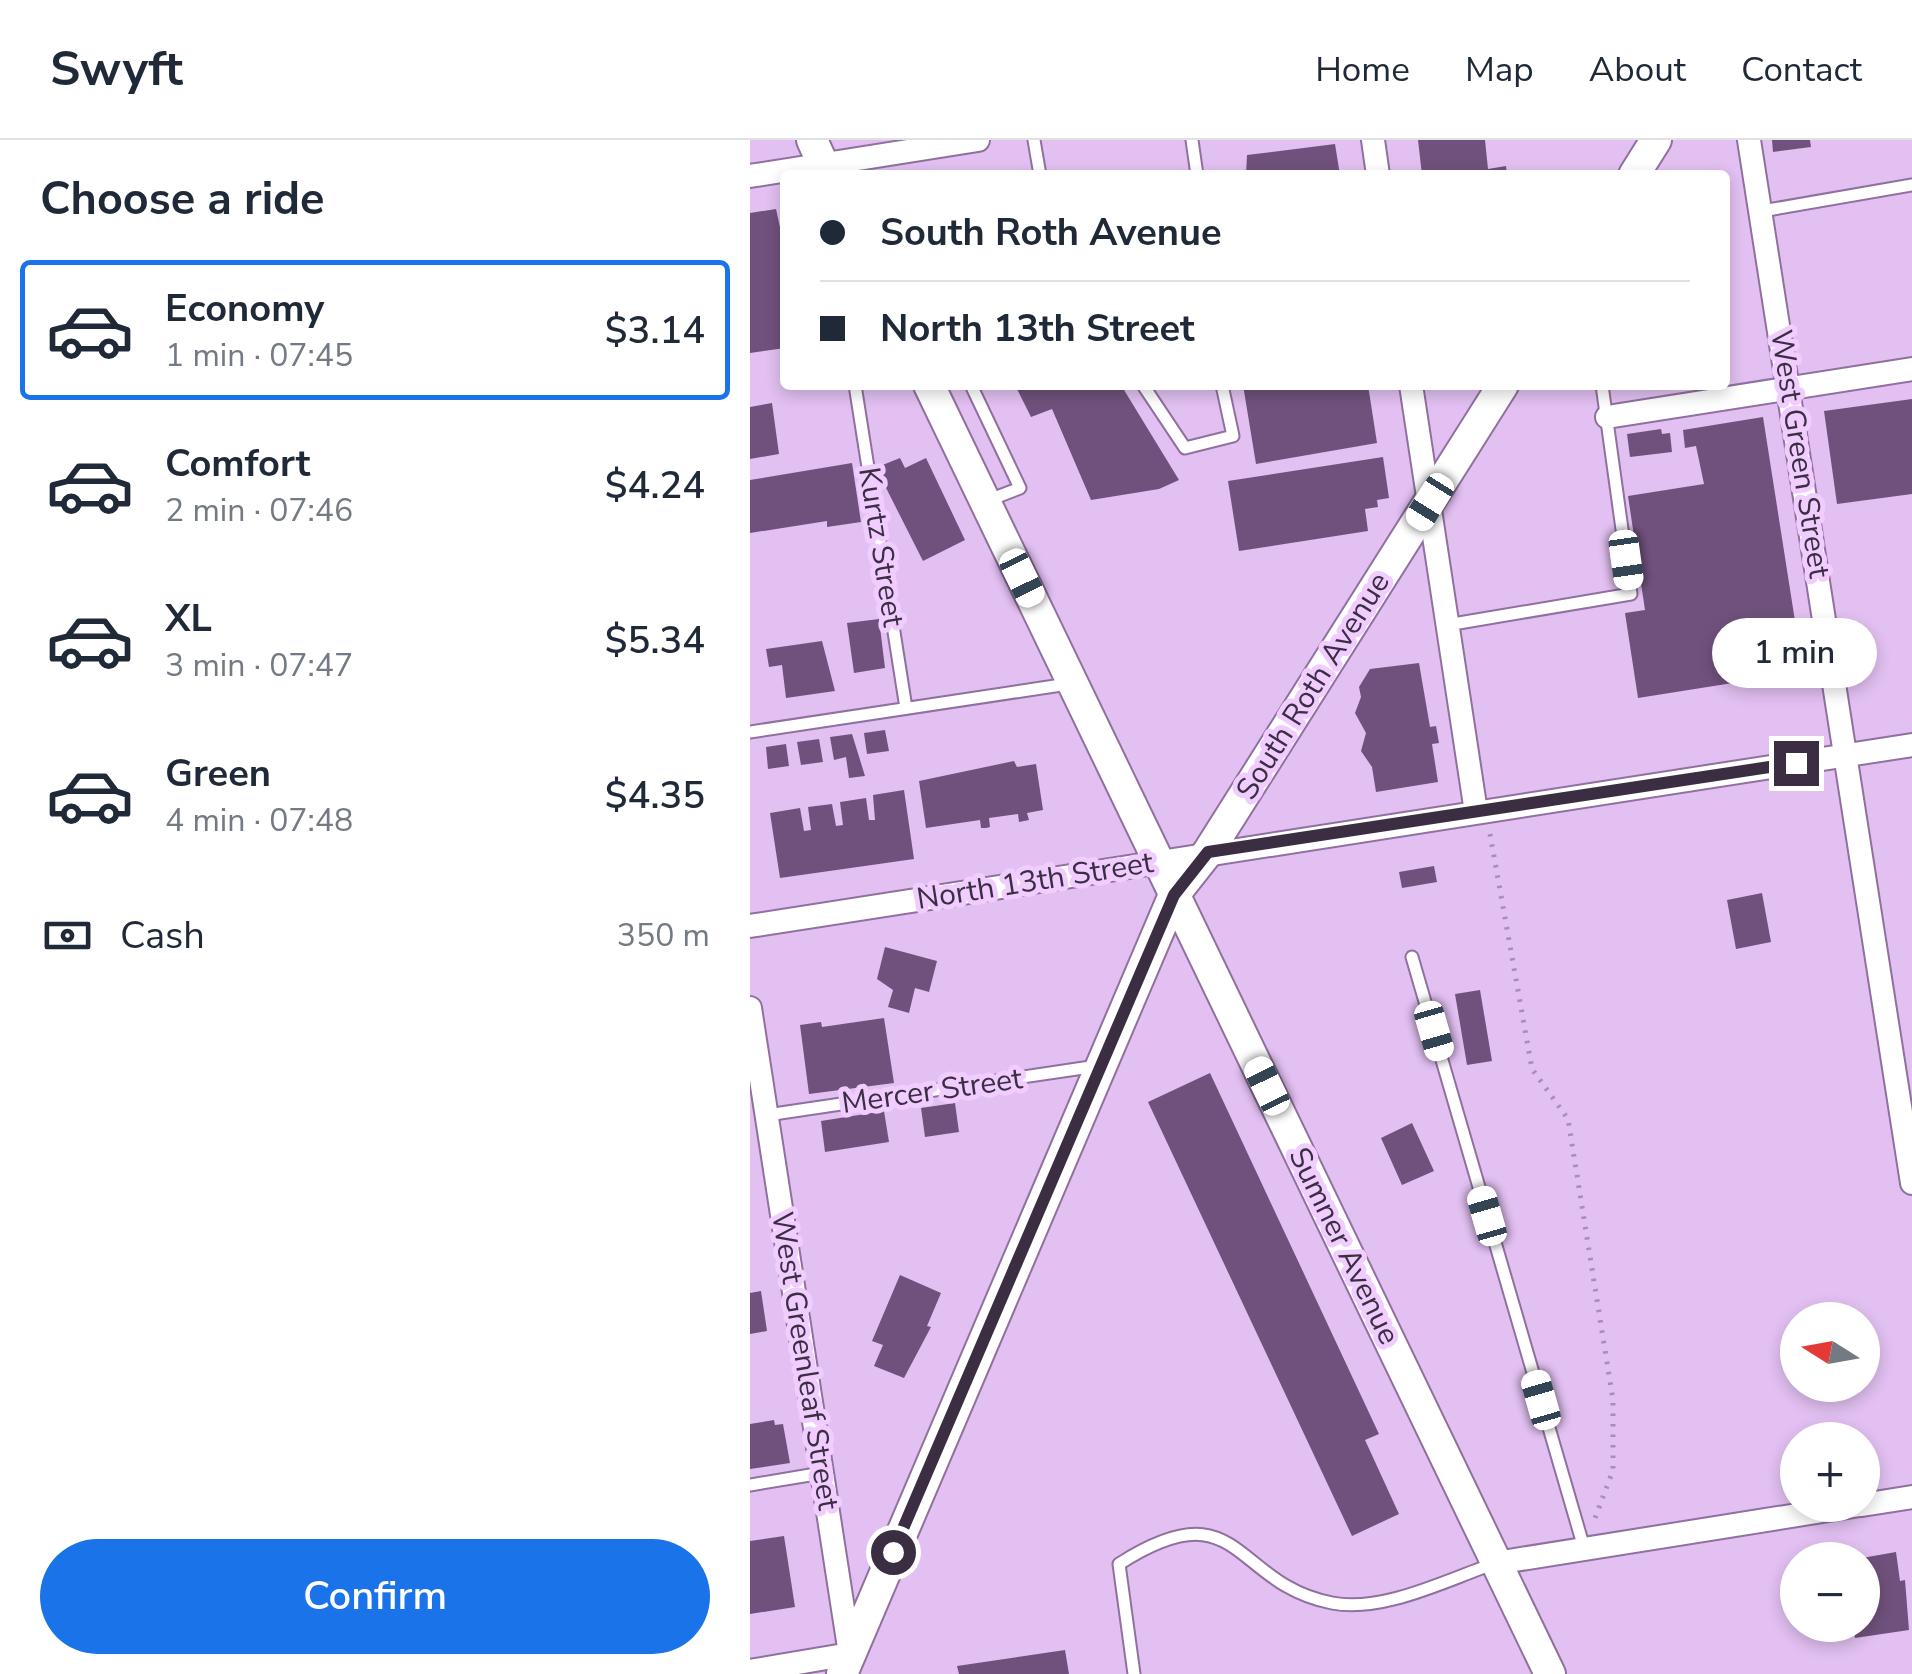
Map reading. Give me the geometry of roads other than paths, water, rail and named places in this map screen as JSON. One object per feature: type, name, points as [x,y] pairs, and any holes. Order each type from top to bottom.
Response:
[{"type":"main road","points":[[1637,170],[1656,140]]},
{"type":"main road","name":"Sumner Avenue","points":[[931,390],[1550,1674]]},
{"type":"main road","name":"South Roth Avenue","points":[[846,1664],[1097,1066],[1174,895],[1208,852],[1500,390]]},
{"type":"street","points":[[750,176],[821,160],[978,140]]},
{"type":"street","points":[[1372,140],[1377,170]]},
{"type":"street","name":"West Green Street","points":[[1749,140],[1907,1119],[1912,1183]]},
{"type":"street","points":[[1607,417],[1912,369]]},
{"type":"street","points":[[1412,390],[1447,625],[1481,812]]},
{"type":"street","name":"North 13th Street","points":[[750,926],[1912,745]]},
{"type":"street","name":"West Greenleaf Street","points":[[750,1008],[822,1473],[846,1664]]},
{"type":"street","points":[[1880,1502],[1912,1497]]},
{"type":"street","points":[[1496,1563],[1780,1518]]},
{"type":"street","points":[[750,1671],[846,1664]]},
{"type":"lane","points":[[1034,140],[1039,170]]},
{"type":"lane","points":[[1192,140],[1195,170]]},
{"type":"lane","points":[[1762,211],[1912,186]]},
{"type":"lane","name":"Kurtz Street","points":[[857,390],[906,708]]},
{"type":"lane","points":[[973,390],[1020,488],[985,502]]},
{"type":"lane","points":[[1146,390],[1186,448],[1232,436],[1223,390]]},
{"type":"lane","points":[[1447,625],[1631,594],[1603,390]]},
{"type":"lane","points":[[750,732],[1072,683]]},
{"type":"lane","points":[[1412,957],[1584,1548]]},
{"type":"lane","name":"Mercer Street","points":[[766,1115],[1097,1066]]},
{"type":"lane","points":[[750,1485],[822,1473]]},
{"type":"lane","points":[[1134,1674],[1119,1564],[1150,1544],[1179,1533],[1206,1535],[1230,1544],[1286,1584],[1334,1604],[1379,1601],[1496,1563]]}]
